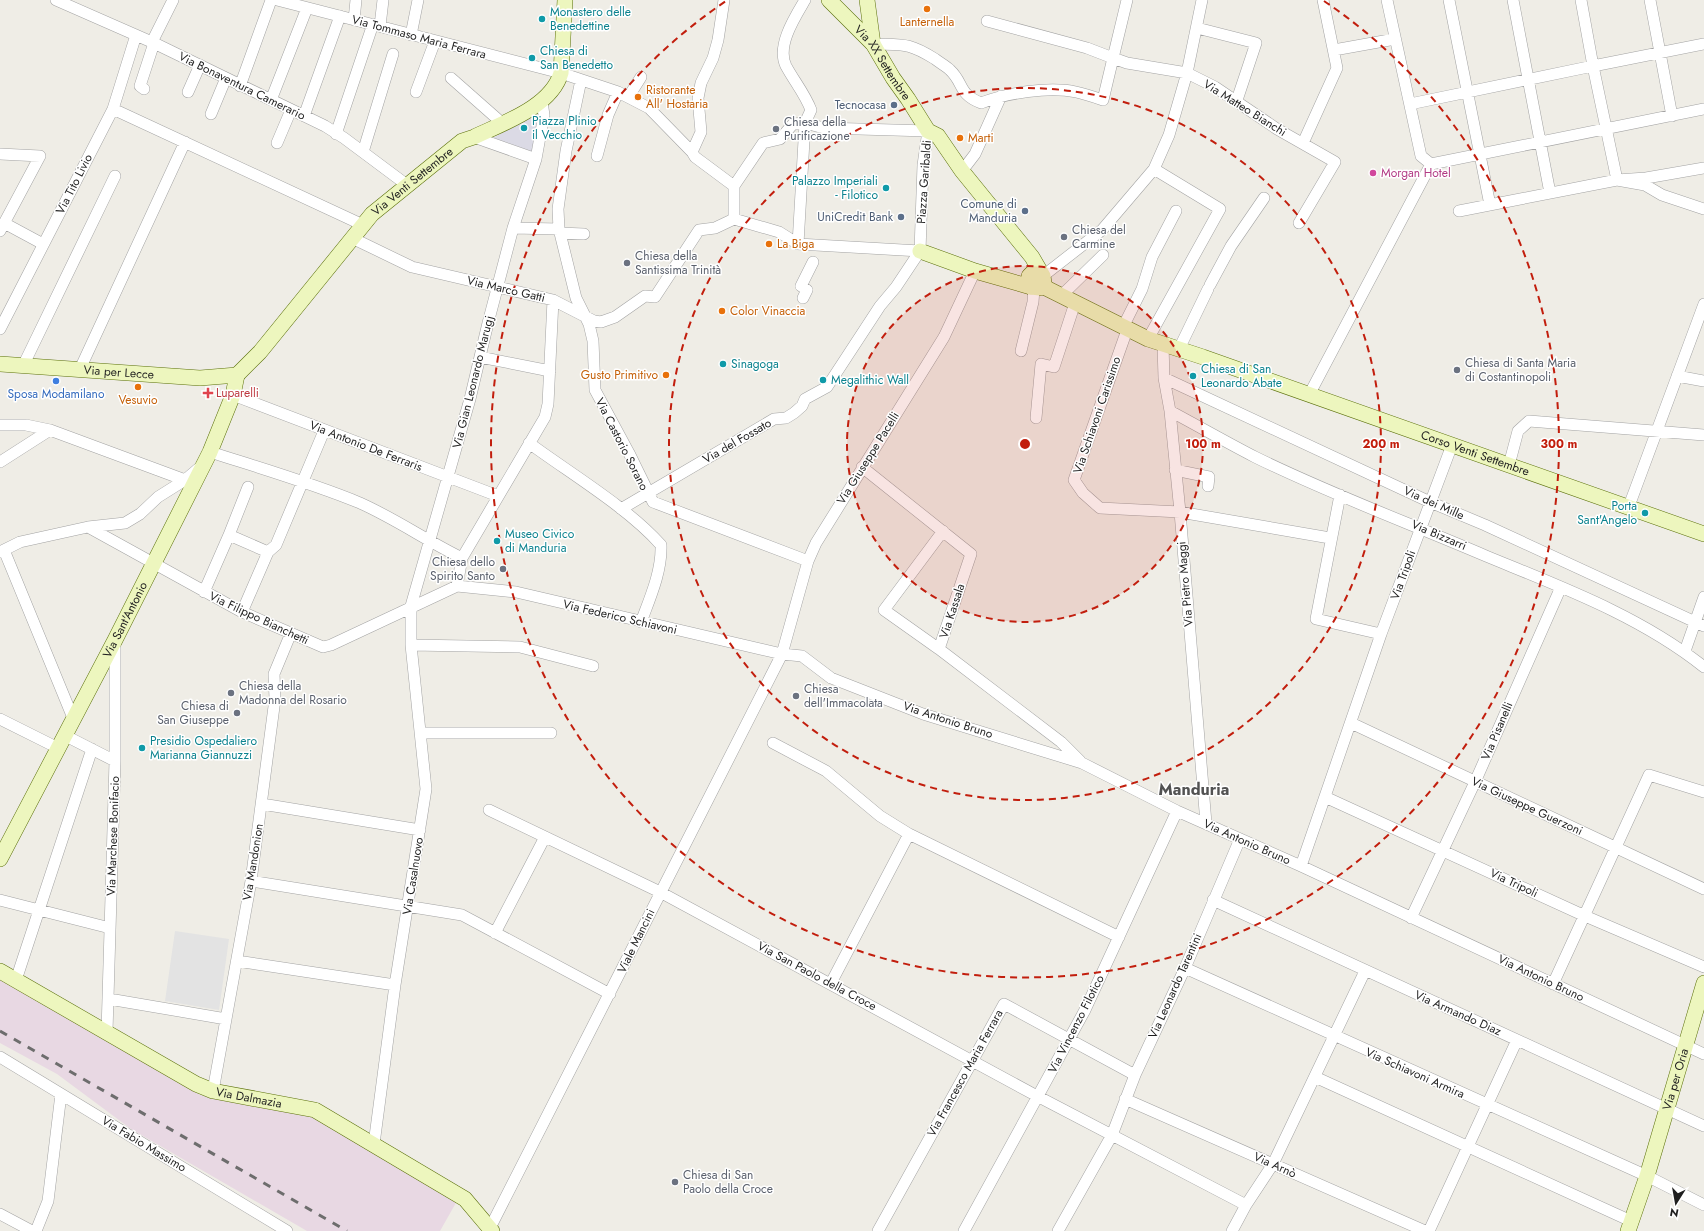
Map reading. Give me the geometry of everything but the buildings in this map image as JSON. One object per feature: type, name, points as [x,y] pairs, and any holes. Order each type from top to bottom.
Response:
[{"type":"street","name":"Via Bonaventura Camerario","points":[[56,0],[68,2],[304,116],[336,134],[407,184]]},
{"type":"street","points":[[144,89],[140,86],[153,42],[173,0]]},
{"type":"street","points":[[354,20],[356,0]]},
{"type":"street","points":[[336,134],[377,25],[382,0]]},
{"type":"street","points":[[411,35],[418,0]]},
{"type":"street","name":"Via Venti Settembre","points":[[237,375],[264,347],[372,214],[407,184],[462,141],[474,137],[542,102],[558,84],[561,73],[565,0]]},
{"type":"street","points":[[692,152],[702,132],[698,98],[701,83],[713,58],[718,40],[724,0]]},
{"type":"street","points":[[798,244],[805,123],[811,110],[807,100],[786,65],[783,54],[788,34],[805,0]]},
{"type":"street","name":"Via XX Settembre","points":[[829,0],[873,44],[892,78],[908,99],[928,131]]},
{"type":"street","points":[[867,2],[873,44],[900,44],[917,48],[951,70],[963,92],[972,99],[981,103],[1001,96],[1046,91],[1074,92],[1103,100],[1127,0]]},
{"type":"street","points":[[1021,350],[1038,282],[1102,230],[1154,169],[1169,135],[1187,73],[1202,0]]},
{"type":"street","points":[[1302,143],[1337,68],[1323,0]]},
{"type":"street","points":[[1386,0],[1421,156],[1424,160],[1431,164],[1606,127],[1704,109]]},
{"type":"street","points":[[1448,0],[1490,205]]},
{"type":"street","points":[[1513,0],[1550,193]]},
{"type":"street","points":[[1581,0],[1617,180]]},
{"type":"street","points":[[1650,0],[1672,116]]},
{"type":"street","points":[[240,86],[274,1]]},
{"type":"street","name":"Via Tommaso Maria Ferrara","points":[[274,1],[293,2],[307,8],[561,73],[629,96],[648,108],[692,152],[695,157],[734,186]]},
{"type":"street","points":[[843,14],[859,16],[867,2]]},
{"type":"street","points":[[271,100],[307,8]]},
{"type":"street","points":[[304,116],[340,16]]},
{"type":"street","name":"Via Matteo Bianchi","points":[[987,21],[1087,48],[1127,63],[1187,73],[1237,100],[1277,129],[1335,162],[1299,223]]},
{"type":"street","points":[[1197,28],[1256,44],[1237,100]]},
{"type":"street","name":"Via Tito Livio","points":[[0,328],[113,109],[136,35]]},
{"type":"street","points":[[1334,50],[1395,39]]},
{"type":"street","points":[[416,92],[435,41]]},
{"type":"street","points":[[1410,104],[1704,44]]},
{"type":"street","points":[[363,152],[393,54]]},
{"type":"street","points":[[188,92],[200,65]]},
{"type":"street","points":[[629,96],[641,77]]},
{"type":"street","points":[[211,114],[226,78]]},
{"type":"street","points":[[451,78],[502,123]]},
{"type":"street","name":"Via Castorio Sorano","points":[[582,80],[566,151],[558,209],[560,231],[576,298],[589,324],[593,340],[595,390],[629,452],[647,493],[653,502],[808,561]]},
{"type":"street","points":[[597,156],[608,115],[618,92]]},
{"type":"street","points":[[962,171],[975,154],[1001,96]]},
{"type":"street","points":[[474,137],[536,159],[544,115],[542,102]]},
{"type":"street","points":[[113,109],[363,225]]},
{"type":"street","points":[[276,143],[291,110]]},
{"type":"street","points":[[928,131],[824,128],[805,123],[793,124],[780,139],[763,143],[734,186],[734,219],[779,232],[798,244],[920,251],[975,271],[1038,282],[1061,296],[1125,328],[1142,289],[1152,257],[1176,211]]},
{"type":"street","name":"Piazza Garibaldi","points":[[920,251],[923,165],[928,131],[938,136],[962,171],[1032,257],[1038,282]]},
{"type":"street","points":[[80,369],[185,142]]},
{"type":"street","points":[[0,154],[40,156],[2,227],[43,244]]},
{"type":"street","name":"Via Gian Leonardo Marugj","points":[[411,606],[449,477],[513,228],[536,159]]},
{"type":"street","points":[[1309,395],[1431,164]]},
{"type":"street","points":[[1459,211],[1617,180],[1646,178],[1704,168]]},
{"type":"street","points":[[1148,339],[1220,209],[1154,169]]},
{"type":"street","points":[[23,366],[115,176]]},
{"type":"street","points":[[1617,180],[1645,185],[1662,195],[1704,209]]},
{"type":"street","points":[[1179,349],[1231,246],[1264,198]]},
{"type":"street","name":"Via Marco Gatti","points":[[352,238],[412,267],[553,300],[584,316],[600,322],[615,317],[645,296],[655,297],[698,230],[715,228],[734,219]]},
{"type":"street","points":[[513,228],[584,234]]},
{"type":"street","name":"Via del Fossato","points":[[621,509],[774,419],[786,418],[802,406],[805,399],[827,387],[880,306],[896,287],[920,251]]},
{"type":"street","points":[[1061,296],[1103,256]]},
{"type":"street","points":[[803,298],[807,290],[801,286],[813,262]]},
{"type":"street","name":"Via Giuseppe Pacelli","points":[[782,654],[808,561],[816,543],[944,337],[975,271]]},
{"type":"street","points":[[457,586],[462,558],[545,417],[548,404],[553,300]]},
{"type":"street","points":[[1036,418],[1041,364],[1054,367],[1075,303]]},
{"type":"street","points":[[1629,506],[1703,310]]},
{"type":"street","name":"Corso Venti Settembre","points":[[1125,328],[1163,345],[1179,349],[1629,506],[1704,534]]},
{"type":"street","name":"Via Schiavoni Carissimo","points":[[1125,328],[1074,480],[1083,493],[1100,508],[1180,512]]},
{"type":"street","name":"Via Pietro Maggi","points":[[1163,345],[1164,378],[1170,411],[1180,512],[1206,823]]},
{"type":"street","points":[[480,357],[550,371]]},
{"type":"street","name":"Via per Lecce","points":[[0,364],[200,378],[237,375]]},
{"type":"street","name":"Via Sant'Antonio","points":[[0,858],[115,640],[152,564],[210,452],[233,395],[237,375]]},
{"type":"street","points":[[1677,376],[1704,381]]},
{"type":"street","name":"Via dei Mille","points":[[1164,378],[1430,502],[1485,525],[1700,624]]},
{"type":"street","name":"Via Antonio De Ferraris","points":[[233,395],[324,431],[498,496]]},
{"type":"street","name":"Via Bizzarri","points":[[1170,411],[1256,457],[1340,495],[1420,527],[1561,587],[1662,636],[1704,666]]},
{"type":"street","points":[[1509,465],[1518,431],[1529,421],[1704,435]]},
{"type":"street","points":[[0,425],[26,425],[50,430],[185,480]]},
{"type":"street","points":[[0,462],[50,430]]},
{"type":"street","points":[[242,612],[268,552],[276,545],[324,431]]},
{"type":"street","points":[[529,443],[621,509],[649,531],[661,545],[662,555],[657,576],[641,622]]},
{"type":"street","name":"Via Tripoli","points":[[1301,866],[1381,634],[1452,445]]},
{"type":"street","points":[[210,452],[302,482],[360,503],[402,524],[430,542],[462,558]]},
{"type":"street","points":[[73,718],[2,551],[20,542],[88,527],[125,523],[140,514],[158,497],[185,480],[203,465]]},
{"type":"street","name":"Via Kassala","points":[[862,467],[971,554],[939,649],[1061,742],[1082,763]]},
{"type":"street","points":[[1175,470],[1209,477],[1208,486]]},
{"type":"street","points":[[204,592],[248,487]]},
{"type":"street","points":[[1340,495],[1330,538],[1316,619],[1381,634]]},
{"type":"street","points":[[1180,512],[1330,538]]},
{"type":"street","name":"Via Filippo Bianchetti","points":[[88,527],[152,564],[242,612],[323,647],[331,645],[411,606],[457,586]]},
{"type":"street","points":[[939,649],[884,610],[943,531]]},
{"type":"street","points":[[229,535],[268,552]]},
{"type":"street","name":"Via Federico Schiavoni","points":[[457,586],[516,592],[782,654]]},
{"type":"street","name":"Via Pisanelli","points":[[1411,918],[1475,782],[1561,587]]},
{"type":"street","points":[[1684,651],[1700,624],[1704,598]]},
{"type":"street","name":"Via Casalnuovo","points":[[374,1144],[395,985],[426,789],[411,645],[411,606]]},
{"type":"street","name":"Via Mandonion","points":[[213,1091],[251,880],[275,699],[274,674],[291,633]]},
{"type":"street","name":"Via Marchese Bonifacio","points":[[107,1032],[115,761],[115,640]]},
{"type":"street","points":[[411,645],[520,647],[593,666]]},
{"type":"street","name":"Via Antonio Bruno","points":[[782,654],[802,656],[831,678],[924,714],[1082,763],[1177,811],[1301,866],[1704,1054]]},
{"type":"street","name":"Viale Mancini","points":[[491,1230],[660,892],[782,654]]},
{"type":"street","points":[[0,719],[61,742],[92,749],[115,761]]},
{"type":"street","name":"Via Giuseppe Guerzoni","points":[[1350,723],[1704,889]]},
{"type":"street","points":[[421,733],[551,733]]},
{"type":"street","points":[[773,743],[826,771],[880,816],[909,834],[1119,937]]},
{"type":"street","points":[[16,980],[92,749]]},
{"type":"street","points":[[1554,984],[1649,776],[1704,792]]},
{"type":"street","name":"Via Tripoli","points":[[1325,797],[1585,916],[1704,967]]},
{"type":"street","points":[[262,804],[420,830]]},
{"type":"street","name":"Via San Paolo della Croce","points":[[489,810],[660,892],[831,983],[1037,1096],[1246,1205]]},
{"type":"street","name":"Via Vincenzo Filotico","points":[[964,1231],[1069,1040],[1119,937],[1177,811]]},
{"type":"street","points":[[831,983],[909,834]]},
{"type":"street","points":[[495,933],[545,837]]},
{"type":"street","name":"Via Leonardo Tarentini","points":[[1058,1231],[1112,1135],[1135,1075],[1185,968],[1240,839]]},
{"type":"street","points":[[251,880],[407,908],[462,915],[610,994]]},
{"type":"street","points":[[0,900],[38,911],[110,928]]},
{"type":"street","name":"Via Armando Diaz","points":[[1213,900],[1704,1126]]},
{"type":"street","points":[[236,961],[395,985]]},
{"type":"street","name":"Via Schiavoni Armira","points":[[1185,968],[1646,1176],[1704,1205]]},
{"type":"street","name":"Via Dalmazia","points":[[0,971],[196,1084],[213,1091],[315,1110],[464,1199],[491,1230]]},
{"type":"street","points":[[1232,1231],[1246,1205],[1273,1164],[1365,971]]},
{"type":"street","name":"Via per Oria","points":[[1629,1226],[1667,1108],[1704,983]]},
{"type":"street","points":[[109,999],[226,1019]]},
{"type":"street","name":"Via Francesco Maria Ferrara","points":[[878,1231],[905,1179],[1004,1004],[1135,1075]]},
{"type":"street","points":[[1429,1231],[1516,1040]]},
{"type":"street","name":"Via Fabio Massimo","points":[[0,1057],[287,1231]]},
{"type":"street","points":[[1315,1077],[1468,1146],[1629,1226]]},
{"type":"street","points":[[36,1231],[48,1201],[61,1094]]},
{"type":"street","name":"Via Arnò","points":[[1125,1099],[1425,1231]]},
{"type":"street","points":[[0,1214],[32,1231]]},
{"type":"shaded area","name":"Piazza Plinio il Vecchio","points":[[534,115],[539,117],[533,152],[493,138]]},
{"type":"shaded area","points":[[175,931],[229,939],[219,1010],[165,1001]]},
{"type":"shaded area","points":[[0,979],[200,1095],[313,1117],[457,1201],[440,1231],[307,1231],[131,1129],[57,1074],[0,1043]]},
{"type":"railway","points":[[0,1031],[347,1231]]},
{"type":"place","name":"Lanternella","points":[[927,9]]},
{"type":"place","name":"Monastero delle Benedettine","points":[[542,19]]},
{"type":"place","name":"Chiesa di San Benedetto","points":[[532,58]]},
{"type":"place","name":"Ristorante All' Hostaria","points":[[638,97]]},
{"type":"place","name":"Tecnocasa","points":[[894,105]]},
{"type":"place","name":"Piazza Plinio il Vecchio","points":[[524,128]]},
{"type":"place","name":"Chiesa della Purificazione","points":[[776,129]]},
{"type":"place","name":"Marti","points":[[960,138]]},
{"type":"place","name":"Morgan Hotel","points":[[1373,173]]},
{"type":"place","name":"Palazzo Imperiali - Filotico","points":[[886,188]]},
{"type":"place","name":"Comune di Manduria","points":[[1025,211]]},
{"type":"place","name":"UniCredit Bank","points":[[901,217]]},
{"type":"place","name":"Chiesa del Carmine","points":[[1064,237]]},
{"type":"place","name":"La Biga","points":[[769,244]]},
{"type":"place","name":"Chiesa della Santissima Trinità","points":[[627,263]]},
{"type":"place","name":"Color Vinaccia","points":[[722,311]]},
{"type":"place","name":"Sinagoga","points":[[723,364]]},
{"type":"place","name":"Chiesa di Santa Maria di Costantinopoli","points":[[1457,370]]},
{"type":"place","name":"Gusto Primitivo","points":[[666,375]]},
{"type":"place","name":"Chiesa di San Leonardo Abate","points":[[1193,376]]},
{"type":"place","name":"Megalithic Wall","points":[[823,380]]},
{"type":"place","name":"Sposa Modamilano","points":[[56,381]]},
{"type":"place","name":"Vesuvio","points":[[138,387]]},
{"type":"place","name":"Luparelli","points":[[208,393]]},
{"type":"place","name":"Porta Sant'Angelo","points":[[1645,513]]},
{"type":"place","name":"Museo Civico di Manduria","points":[[497,541]]},
{"type":"place","name":"Chiesa dello Spirito Santo","points":[[503,569]]},
{"type":"place","name":"Chiesa della Madonna del Rosario","points":[[231,693]]},
{"type":"place","name":"Chiesa dell'Immacolata","points":[[796,696]]},
{"type":"place","name":"Chiesa di San Giuseppe","points":[[237,713]]},
{"type":"place","name":"Presidio Ospedaliero Marianna Giannuzzi","points":[[142,748]]},
{"type":"place","name":"Chiesa di San Paolo della Croce","points":[[675,1182]]},
{"type":"district","name":"Manduria","points":[[1194,789]]}]
